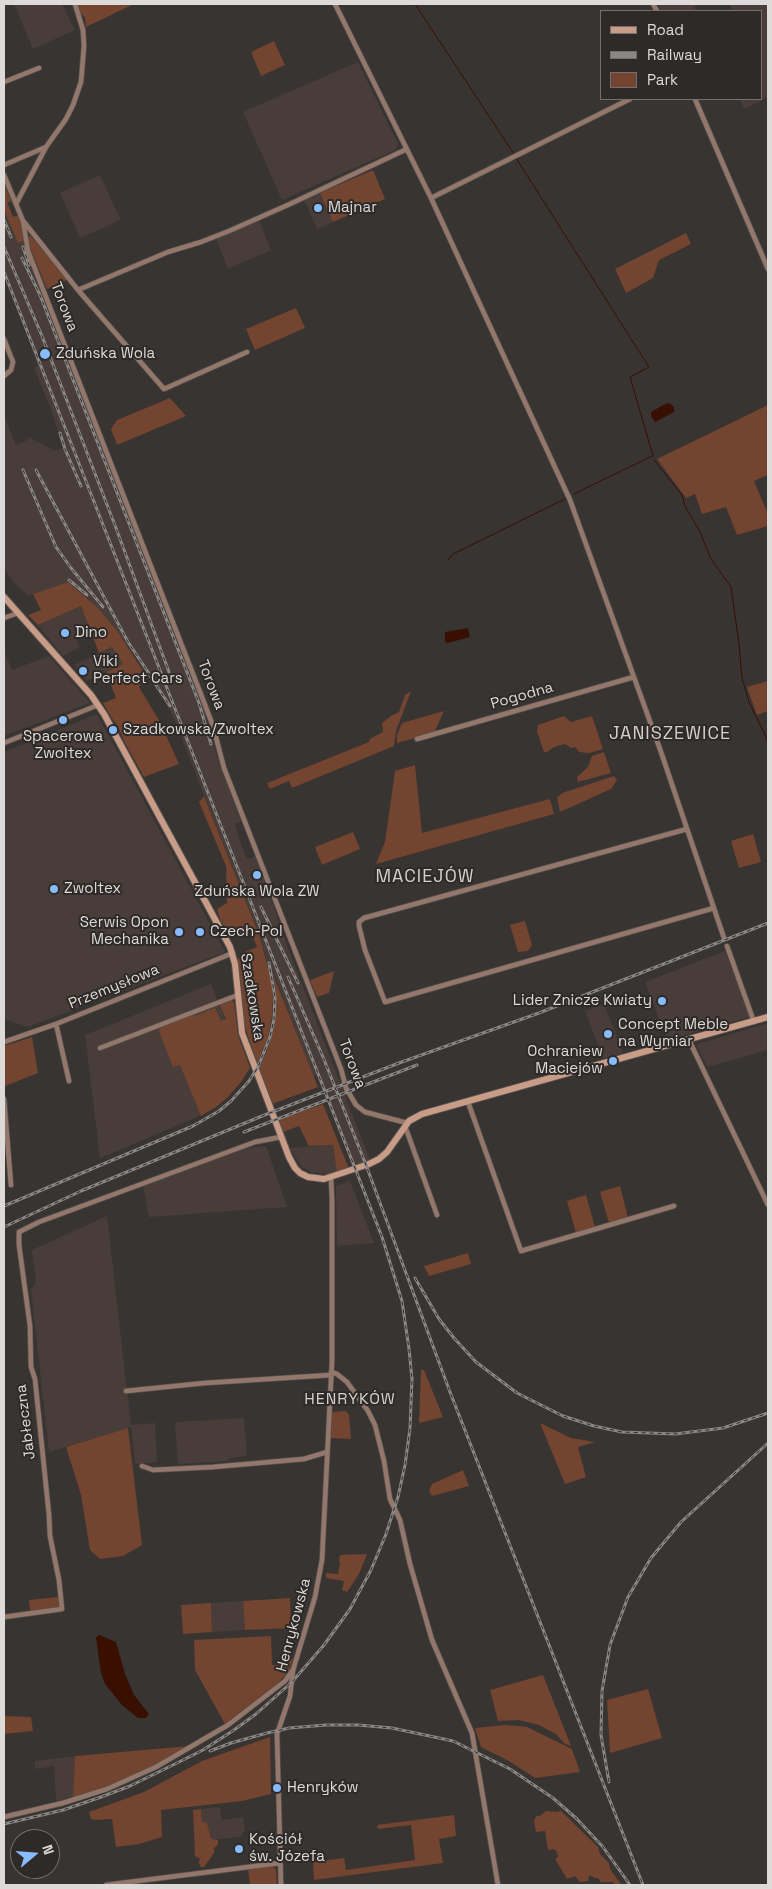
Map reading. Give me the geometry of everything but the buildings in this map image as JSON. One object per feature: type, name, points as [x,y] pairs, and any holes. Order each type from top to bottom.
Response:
[{"type":"street","points":[[16,204],[46,147],[66,119],[81,82],[84,46],[83,30],[75,4]]},
{"type":"street","points":[[334,4],[431,198],[570,500],[634,677],[724,938]]},
{"type":"street","points":[[4,82],[39,68]]},
{"type":"street","points":[[431,198],[628,100]]},
{"type":"street","points":[[695,100],[768,269]]},
{"type":"street","points":[[4,165],[46,147]]},
{"type":"street","points":[[78,290],[168,252],[201,242],[246,224],[407,149]]},
{"type":"street","points":[[4,174],[23,221],[78,290],[164,389],[247,352]]},
{"type":"street","name":"Torowa","points":[[23,221],[28,251],[202,697],[213,726],[224,768],[341,1069],[346,1088],[356,1105],[365,1112],[408,1123]]},
{"type":"street","points":[[4,339],[13,362],[11,370],[4,376]]},
{"type":"street","name":"Szadkowska","points":[[4,597],[98,705],[233,953],[242,1033],[292,1164],[300,1172],[316,1178],[331,1178],[379,1159],[390,1148],[408,1123]]},
{"type":"street","points":[[4,618],[18,613]]},
{"type":"street","name":"Pogodna","points":[[417,739],[634,677]]},
{"type":"street","points":[[4,743],[98,705]]},
{"type":"street","points":[[687,829],[364,918],[359,922],[359,926],[365,950],[385,1002],[714,908]]},
{"type":"street","points":[[727,946],[754,1022]]},
{"type":"street","name":"Przemysłowa","points":[[4,1042],[56,1024],[233,953]]},
{"type":"street","points":[[100,1048],[238,996]]},
{"type":"street","points":[[436,1215],[408,1123],[422,1114],[768,1018]]},
{"type":"street","points":[[56,1024],[69,1081]]},
{"type":"street","points":[[689,1040],[768,1205]]},
{"type":"street","points":[[4,1099],[11,1184]]},
{"type":"street","points":[[468,1102],[521,1251],[674,1206]]},
{"type":"street","name":"Jabłeczna","points":[[4,1617],[62,1609],[59,1580],[51,1542],[50,1515],[35,1379],[31,1367],[30,1326],[19,1245],[19,1232],[39,1222],[246,1146],[281,1137]]},
{"type":"street","name":"Henrykowska","points":[[281,1885],[276,1742],[279,1725],[290,1696],[293,1670],[320,1579],[331,1374],[331,1178]]},
{"type":"street","points":[[126,1392],[331,1374],[337,1374],[347,1382],[368,1411],[375,1425],[384,1461],[390,1499],[400,1520],[410,1564],[432,1640],[470,1726],[474,1740],[498,1885]]},
{"type":"street","points":[[142,1466],[153,1470],[213,1467],[304,1459],[327,1452]]},
{"type":"street","points":[[4,1817],[63,1803],[107,1789],[156,1767],[228,1726],[285,1681],[293,1670]]},
{"type":"street","points":[[106,1885],[280,1863]]},
{"type":"shaded area","points":[[14,4],[62,4],[75,30],[33,49]]},
{"type":"shaded area","points":[[700,4],[694,7],[696,10],[660,10],[658,5]]},
{"type":"shaded area","points":[[729,4],[768,4],[768,97],[745,109],[740,100],[762,100],[762,10],[732,10]]},
{"type":"shaded area","points":[[358,62],[398,144],[395,150],[282,200],[243,112]]},
{"type":"shaded area","points":[[100,175],[121,220],[80,238],[60,193]]},
{"type":"shaded area","points":[[4,184],[11,201],[7,202],[13,217],[18,216],[26,250],[48,311],[204,710],[218,760],[241,821],[235,824],[240,842],[247,859],[256,856],[289,951],[370,1160],[353,1167],[317,1075],[313,1076],[275,977],[275,1023],[269,1046],[259,1069],[257,1064],[268,1038],[272,1015],[273,997],[269,968],[259,935],[175,721],[165,701],[118,632],[86,596],[68,582],[28,596],[11,579],[4,567],[4,415],[16,445],[26,441],[29,437],[55,451],[63,448],[51,409],[34,368],[38,366],[34,353],[4,275]]},
{"type":"shaded area","points":[[320,193],[333,222],[317,229],[304,200]]},
{"type":"shaded area","points":[[259,220],[271,250],[228,269],[216,239]]},
{"type":"shaded area","points":[[669,403],[674,407],[674,412],[655,422],[651,412]]},
{"type":"shaded area","points":[[81,606],[92,630],[75,637],[80,647],[63,656],[38,625]]},
{"type":"shaded area","points":[[468,628],[470,637],[448,643],[445,642],[445,632]]},
{"type":"shaded area","points":[[112,647],[123,664],[87,681],[74,665]]},
{"type":"shaded area","points":[[4,650],[12,670],[49,656],[90,703],[4,736]]},
{"type":"shaded area","points":[[97,714],[225,952],[28,1027],[4,1019],[4,752]]},
{"type":"shaded area","points":[[725,951],[750,1017],[667,1040],[645,982]]},
{"type":"shaded area","points":[[211,984],[246,1073],[213,1107],[193,1119],[100,1158],[85,1035]]},
{"type":"shaded area","points":[[604,1004],[623,1053],[603,1058],[585,1011]]},
{"type":"shaded area","points":[[768,1023],[768,1050],[707,1067],[697,1046],[698,1044]]},
{"type":"shaded area","points":[[333,1145],[337,1174],[311,1172],[302,1167],[290,1148]]},
{"type":"shaded area","points":[[266,1146],[287,1207],[149,1217],[143,1185],[247,1148]]},
{"type":"shaded area","points":[[350,1181],[374,1243],[337,1246],[336,1186]]},
{"type":"shaded area","points":[[107,1216],[131,1425],[155,1423],[157,1462],[135,1464],[131,1427],[49,1452],[31,1289],[36,1283],[32,1250]]},
{"type":"shaded area","points":[[244,1418],[247,1456],[230,1458],[227,1461],[178,1464],[175,1422]]},
{"type":"shaded area","points":[[243,1601],[245,1630],[212,1632],[211,1603]]},
{"type":"shaded area","points":[[99,1635],[116,1642],[125,1674],[134,1695],[149,1714],[146,1718],[138,1718],[122,1705],[105,1684],[101,1673],[96,1638]]},
{"type":"shaded area","points":[[75,1756],[73,1797],[56,1801],[54,1766],[35,1769],[35,1761]]},
{"type":"shaded area","points":[[220,1807],[222,1820],[243,1817],[245,1830],[240,1837],[211,1840],[207,1824],[202,1822],[201,1809]]},
{"type":"green space","points":[[77,4],[134,4],[86,27],[85,18],[81,15]]},
{"type":"green space","points":[[274,41],[285,65],[261,76],[251,52]]},
{"type":"green space","points":[[373,170],[385,199],[333,222],[320,193]]},
{"type":"green space","points":[[4,184],[11,201],[7,202],[13,217],[19,215],[21,222],[23,241],[18,243],[4,209]]},
{"type":"green space","points":[[686,233],[691,244],[659,260],[653,278],[626,293],[615,269]]},
{"type":"green space","points":[[30,235],[67,279],[65,281],[47,289],[31,250],[28,238]]},
{"type":"green space","points":[[296,308],[305,328],[255,350],[246,329]]},
{"type":"green space","points":[[170,398],[186,416],[117,445],[111,429],[117,420]]},
{"type":"green space","points":[[768,405],[768,475],[754,481],[768,514],[768,526],[737,535],[726,507],[702,514],[695,494],[686,498],[657,459]]},
{"type":"green space","points":[[68,582],[97,607],[118,632],[145,674],[139,687],[160,722],[179,764],[144,777],[117,724],[103,703],[116,698],[106,672],[123,664],[112,647],[99,653],[81,606],[38,625],[28,615],[41,610],[33,594]]},
{"type":"green space","points":[[768,681],[768,711],[757,715],[747,687]]},
{"type":"green space","points":[[411,691],[396,731],[394,746],[292,788],[289,781],[270,789],[267,783],[369,742],[370,739],[383,732],[382,723],[399,712],[405,695]]},
{"type":"green space","points":[[444,711],[434,733],[397,743],[397,735],[402,723]]},
{"type":"green space","points":[[564,716],[571,722],[592,716],[603,749],[589,753],[579,752],[575,747],[571,748],[565,744],[544,752],[537,731],[538,725]]},
{"type":"green space","points":[[604,752],[611,773],[578,782],[577,777],[588,767],[592,756]]},
{"type":"green space","points":[[415,765],[422,833],[550,799],[554,814],[376,864],[385,842],[395,771]]},
{"type":"green space","points":[[614,776],[617,780],[611,789],[560,812],[557,798],[562,793]]},
{"type":"green space","points":[[204,796],[259,935],[271,978],[272,1015],[268,1038],[257,1064],[244,1023],[238,958],[243,956],[242,953],[257,947],[250,928],[233,938],[220,919],[217,909],[227,903],[226,866],[199,802]]},
{"type":"green space","points":[[353,832],[360,849],[322,865],[315,847]]},
{"type":"green space","points":[[753,834],[761,862],[739,868],[731,841]]},
{"type":"green space","points":[[525,921],[532,945],[528,951],[518,952],[510,925]]},
{"type":"green space","points":[[334,971],[329,993],[317,997],[310,980]]},
{"type":"green space","points":[[274,977],[318,1087],[272,1104],[259,1069],[269,1046],[275,1023],[276,997]]},
{"type":"green space","points":[[231,999],[234,1002],[238,1035],[250,1068],[228,1097],[201,1116],[180,1065],[173,1067],[159,1031],[160,1028],[190,1015],[195,1016],[215,1008],[221,1021],[226,1019],[219,1004]]},
{"type":"green space","points":[[32,1037],[38,1073],[5,1086],[4,1046]]},
{"type":"green space","points":[[323,1104],[349,1169],[337,1174],[333,1145],[309,1146],[299,1126],[283,1132],[278,1120]]},
{"type":"green space","points":[[620,1186],[628,1218],[609,1223],[600,1192]]},
{"type":"green space","points":[[586,1195],[595,1227],[576,1233],[567,1201]]},
{"type":"green space","points":[[468,1253],[471,1264],[429,1276],[424,1266]]},
{"type":"green space","points":[[421,1370],[424,1370],[443,1417],[419,1423]]},
{"type":"green space","points":[[346,1411],[349,1415],[351,1439],[331,1438],[332,1412]]},
{"type":"green space","points":[[540,1423],[571,1438],[595,1442],[578,1447],[586,1477],[565,1484]]},
{"type":"green space","points":[[128,1428],[142,1545],[123,1556],[100,1559],[90,1550],[81,1495],[66,1447]]},
{"type":"green space","points":[[463,1470],[469,1486],[432,1496],[429,1491],[432,1484]]},
{"type":"green space","points":[[367,1554],[359,1574],[347,1592],[342,1590],[344,1581],[326,1578],[326,1573],[338,1574],[340,1555]]},
{"type":"green space","points":[[58,1597],[59,1607],[30,1611],[29,1600]]},
{"type":"green space","points":[[290,1598],[291,1628],[245,1630],[243,1601]]},
{"type":"green space","points":[[211,1603],[212,1632],[183,1634],[181,1605]]},
{"type":"green space","points":[[271,1636],[272,1665],[285,1665],[285,1659],[293,1659],[289,1670],[280,1681],[225,1724],[195,1670],[194,1640]]},
{"type":"green space","points":[[543,1675],[571,1746],[565,1744],[556,1734],[539,1725],[519,1720],[498,1721],[490,1690]]},
{"type":"green space","points":[[648,1689],[662,1738],[610,1753],[607,1700]]},
{"type":"green space","points":[[4,1716],[31,1717],[33,1731],[4,1734]]},
{"type":"green space","points":[[506,1725],[527,1727],[572,1749],[580,1772],[535,1778],[509,1761],[481,1747],[475,1728]]},
{"type":"green space","points":[[270,1737],[271,1794],[242,1801],[161,1810],[162,1837],[139,1844],[116,1847],[112,1819],[91,1819],[89,1812],[144,1792],[202,1761]]},
{"type":"green space","points":[[190,1746],[135,1776],[111,1786],[73,1797],[75,1756]]},
{"type":"green space","points":[[201,1809],[202,1822],[207,1823],[211,1839],[218,1840],[214,1853],[204,1867],[201,1867],[198,1862],[200,1861],[199,1858],[195,1856],[193,1810]]},
{"type":"green space","points":[[560,1810],[598,1847],[600,1854],[609,1863],[610,1869],[621,1884],[615,1885],[613,1882],[601,1882],[598,1878],[589,1875],[588,1881],[580,1882],[575,1876],[567,1879],[555,1859],[558,1857],[557,1852],[554,1849],[548,1850],[545,1831],[536,1832],[534,1821],[536,1816],[540,1816],[546,1811],[559,1812]]},
{"type":"green space","points":[[454,1815],[456,1836],[439,1839],[443,1863],[314,1880],[313,1862],[344,1858],[346,1870],[415,1860],[411,1825],[378,1829],[377,1825]]},
{"type":"green space","points":[[272,1866],[276,1869],[277,1885],[250,1885],[248,1868]]},
{"type":"waterway","points":[[415,4],[514,154]]},
{"type":"waterway","points":[[516,158],[649,367],[630,377],[653,456]]},
{"type":"waterway","points":[[574,494],[652,456]]},
{"type":"waterway","points":[[654,460],[682,495],[685,506],[700,532],[711,559],[731,587],[742,678],[749,702],[768,741]]},
{"type":"waterway","points":[[448,560],[453,554],[567,498]]},
{"type":"railway","points":[[4,220],[11,237]]},
{"type":"railway","points":[[4,247],[42,336],[169,672]]},
{"type":"railway","points":[[23,247],[29,265]]},
{"type":"railway","points":[[22,258],[40,295],[199,703],[211,744]]},
{"type":"railway","points":[[4,272],[382,1237],[402,1301],[412,1379],[410,1428],[405,1465],[398,1497],[386,1534],[371,1570],[350,1609],[324,1645],[292,1682],[256,1714],[234,1730],[203,1750],[181,1761],[130,1786],[101,1797],[63,1810],[4,1824]]},
{"type":"railway","points":[[60,433],[81,486]]},
{"type":"railway","points":[[23,470],[56,547],[103,607]]},
{"type":"railway","points":[[36,470],[128,642],[152,678]]},
{"type":"railway","points":[[69,580],[87,595]]},
{"type":"railway","points":[[148,673],[170,706]]},
{"type":"railway","points":[[261,907],[298,983]]},
{"type":"railway","points":[[4,1227],[81,1191],[262,1116],[399,1063],[539,1013],[768,923]]},
{"type":"railway","points":[[4,1206],[193,1126],[219,1111],[231,1101],[249,1081],[258,1067],[270,1037],[274,1019],[275,997],[269,963]]},
{"type":"railway","points":[[288,977],[323,1057],[366,1165],[450,1392],[643,1885]]},
{"type":"railway","points":[[244,1132],[417,1065]]},
{"type":"railway","points":[[415,1278],[439,1319],[476,1362],[517,1393],[563,1416],[594,1426],[622,1432],[675,1434],[723,1428],[768,1413]]},
{"type":"railway","points":[[609,1782],[601,1735],[602,1691],[610,1645],[628,1597],[651,1558],[681,1522],[768,1443]]},
{"type":"railway","points":[[210,1751],[231,1743],[289,1728],[326,1725],[392,1728],[453,1741],[510,1769],[553,1798],[577,1819],[603,1847],[630,1885]]},
{"type":"place","name":"Majnar","points":[[318,208]]},
{"type":"place","name":"Zduńska Wola","points":[[45,354]]},
{"type":"place","name":"Dino","points":[[65,633]]},
{"type":"place","name":"Viki Perfect Cars","points":[[83,671]]},
{"type":"place","name":"Spacerowa Zwoltex","points":[[63,720]]},
{"type":"place","name":"Szadkowska/Zwoltex","points":[[113,730]]},
{"type":"place","name":"Zduńska Wola ZW","points":[[257,875]]},
{"type":"place","name":"Zwoltex","points":[[54,889]]},
{"type":"place","name":"Serwis Opon Mechanika","points":[[179,932]]},
{"type":"place","name":"Czech-Pol","points":[[200,932]]},
{"type":"place","name":"Lider Znicze Kwiaty","points":[[662,1001]]},
{"type":"place","name":"Concept Meble na Wymiar","points":[[608,1034]]},
{"type":"place","name":"Ochraniew Maciejów","points":[[613,1061]]},
{"type":"place","name":"Henryków","points":[[277,1788]]},
{"type":"place","name":"Kościół św. Józefa","points":[[239,1849]]},
{"type":"district","name":"JANISZEWICE","points":[[670,734]]},
{"type":"district","name":"MACIEJÓW","points":[[425,877]]},
{"type":"district","name":"HENRYKÓW","points":[[350,1400]]}]
